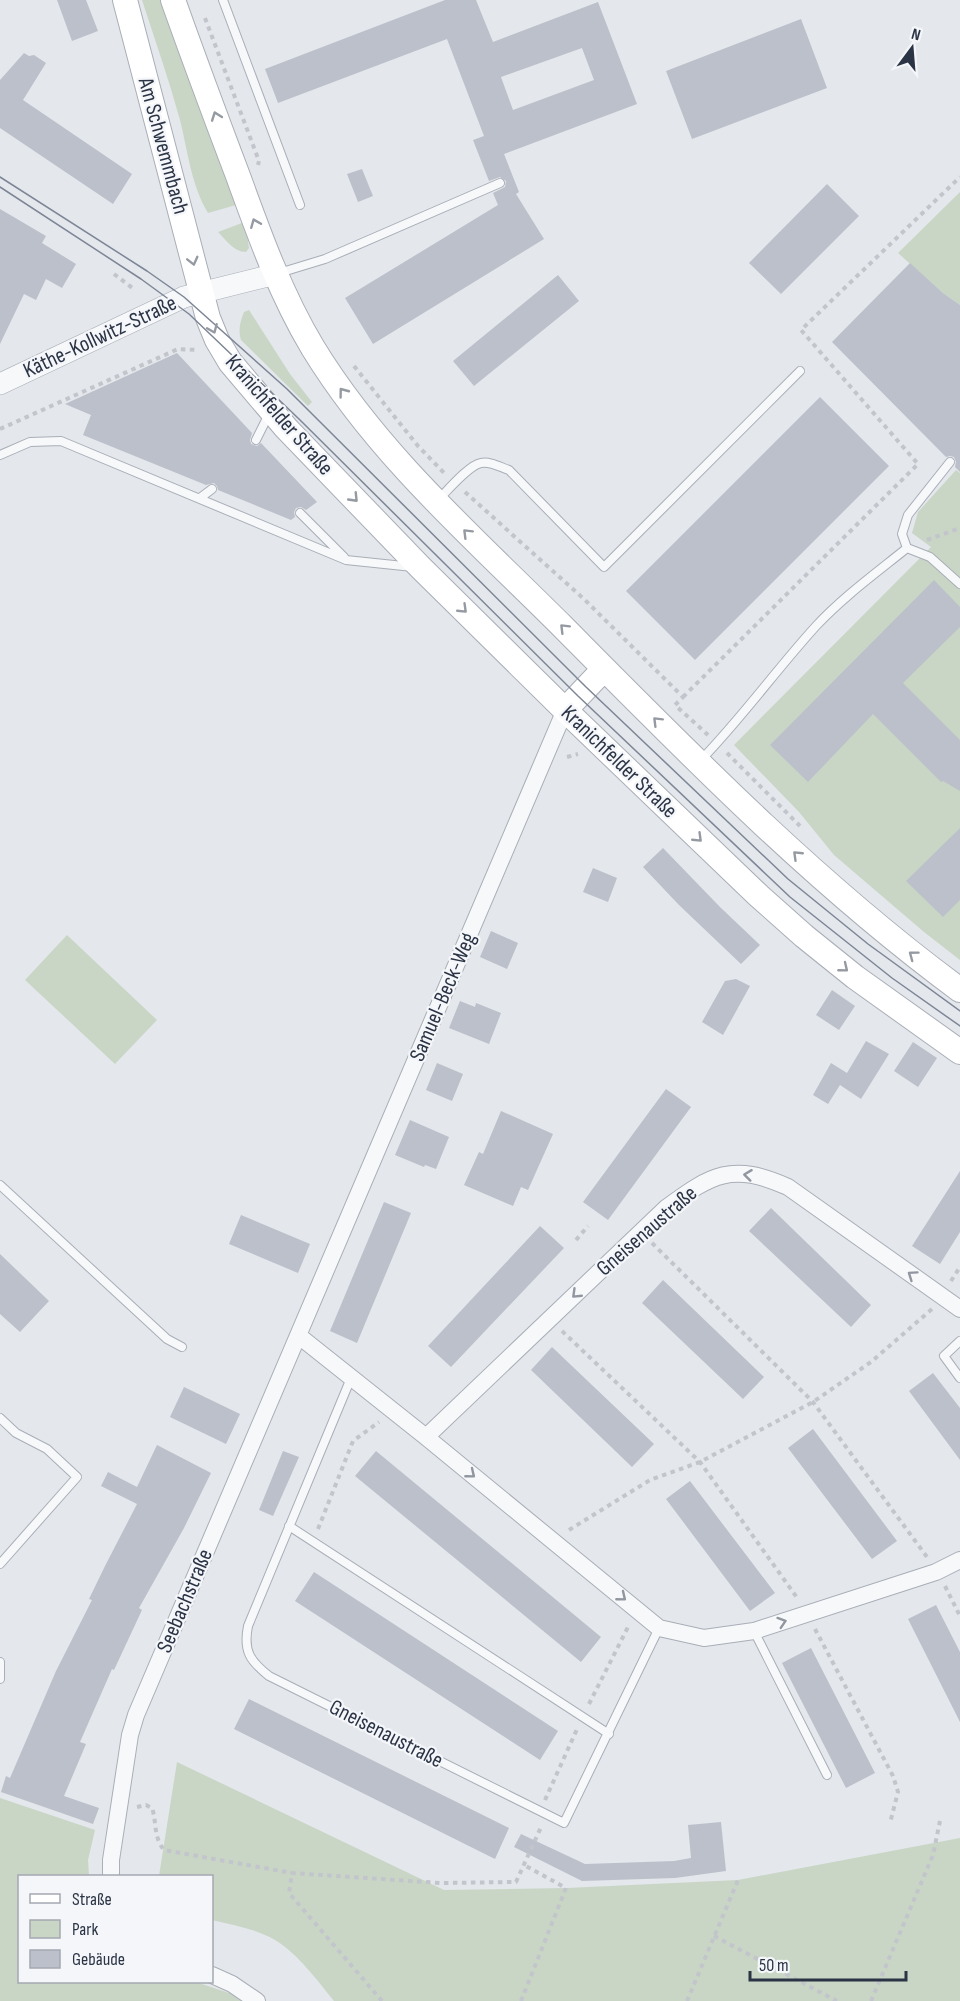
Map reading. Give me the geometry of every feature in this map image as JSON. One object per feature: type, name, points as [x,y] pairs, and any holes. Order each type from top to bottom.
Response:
[{"type":"main road","name":"Am Schwemmbach","points":[[125,0],[201,292]]},
{"type":"main road","points":[[173,0],[276,274],[312,346],[378,439],[436,502],[699,762],[841,896],[906,950],[960,990]]},
{"type":"main road","name":"Kranichfelder Straße","points":[[201,292],[214,333],[230,362],[270,410],[421,568],[759,896],[855,976],[960,1052]]},
{"type":"main road","name":"Samuel-Beck-Weg","points":[[565,710],[604,669]]},
{"type":"street","points":[[201,292],[276,274]]},
{"type":"street","name":"Käthe-Kollwitz-Straße","points":[[0,384],[156,309],[201,292]]},
{"type":"street","name":"Samuel-Beck-Weg","points":[[299,1336],[565,710]]},
{"type":"street","name":"Gneisenaustraße","points":[[426,1437],[666,1208],[697,1185],[724,1174],[742,1173],[766,1177],[788,1187],[960,1309]]},
{"type":"street","points":[[299,1336],[659,1628],[704,1638],[754,1631],[936,1572],[960,1560]]},
{"type":"street","name":"Seebachstraße","points":[[111,1868],[130,1735],[136,1715],[299,1336]]},
{"type":"street","points":[[213,1975],[232,1984],[257,2001]]},
{"type":"lane","points":[[223,0],[300,205]]},
{"type":"lane","points":[[276,274],[325,259],[500,183]]},
{"type":"lane","points":[[436,502],[474,465],[483,462],[509,470],[604,567],[800,371]]},
{"type":"lane","points":[[256,441],[270,410]]},
{"type":"lane","points":[[0,455],[30,442],[60,441],[346,560],[421,568]]},
{"type":"lane","points":[[950,462],[908,515],[902,534],[907,548],[930,557],[960,584]]},
{"type":"lane","points":[[200,498],[212,489]]},
{"type":"lane","points":[[300,513],[346,560]]},
{"type":"lane","points":[[699,762],[817,625],[836,606],[907,548]]},
{"type":"lane","points":[[0,1185],[154,1328],[167,1339],[182,1347]]},
{"type":"lane","points":[[960,1341],[944,1356],[960,1378]]},
{"type":"lane","name":"Gneisenaustraße","points":[[351,1378],[248,1626],[245,1639],[248,1655],[270,1676],[547,1815]]},
{"type":"lane","points":[[0,1418],[16,1433],[47,1449],[77,1477],[0,1564]]},
{"type":"lane","points":[[289,1526],[609,1734]]},
{"type":"lane","points":[[547,1815],[564,1823],[659,1628]]},
{"type":"lane","points":[[754,1631],[827,1775]]},
{"type":"lane","points":[[0,1662],[0,1679]]},
{"type":"path","points":[[203,11],[259,161],[257,171]]},
{"type":"path","points":[[807,834],[794,818],[675,705],[918,464],[801,330],[960,177]]},
{"type":"path","points":[[114,274],[135,290]]},
{"type":"path","points":[[0,429],[178,348],[198,350]]},
{"type":"path","points":[[350,360],[362,378],[442,472],[585,600],[683,697]]},
{"type":"path","points":[[907,548],[960,528]]},
{"type":"path","points":[[576,1240],[588,1226]]},
{"type":"path","points":[[640,1232],[813,1402],[915,1539],[960,1616]]},
{"type":"path","points":[[553,1540],[650,1480],[700,1462],[813,1402],[871,1362],[929,1313],[942,1296]]},
{"type":"path","points":[[550,1320],[700,1462],[790,1587],[807,1614],[892,1776],[898,1792],[890,1823]]},
{"type":"path","points":[[313,1541],[353,1441],[393,1411]]},
{"type":"path","points":[[133,1808],[146,1805],[152,1808],[157,1842],[164,1850],[292,1873],[440,1883],[516,1882],[547,1815]]},
{"type":"path","points":[[871,2001],[933,1855],[940,1821]]},
{"type":"path","points":[[521,2001],[567,1888],[524,1865]]},
{"type":"path","points":[[292,1873],[289,1893],[382,2001]]},
{"type":"path","points":[[687,2001],[738,1880]]},
{"type":"path","points":[[714,1936],[837,2001]]},
{"type":"green space","points":[[142,0],[160,0],[236,205],[208,213],[202,202],[176,105]]},
{"type":"green space","points":[[960,192],[960,305],[898,253]]},
{"type":"green space","points":[[242,223],[249,248],[246,252],[234,248],[218,232]]},
{"type":"green space","points":[[249,310],[290,374],[312,402],[308,406],[241,340],[241,323],[244,312]]},
{"type":"green space","points":[[956,470],[960,473],[960,960],[834,855],[799,812],[734,745],[931,547],[912,533],[918,512]]},
{"type":"green space","points":[[67,935],[157,1020],[115,1064],[25,980]]},
{"type":"green space","points":[[177,1762],[444,1890],[567,1888],[738,1880],[960,1838],[960,2001],[334,2001],[299,1960],[275,1940],[252,1930],[213,1920],[213,1875],[159,1875]]},
{"type":"green space","points":[[0,1798],[95,1830],[88,1860],[89,1875],[18,1875],[18,1983],[199,1983],[232,1994],[242,2001],[0,2001]]},
{"type":"building","points":[[57,0],[86,0],[98,31],[72,41]]},
{"type":"building","points":[[445,0],[476,0],[493,42],[598,2],[637,104],[504,154],[519,192],[516,194],[544,239],[373,344],[345,298],[498,205],[493,193],[505,187],[506,181],[500,177],[489,181],[473,140],[484,136],[447,39],[278,103],[265,69]],"holes":[[[582,48],[594,80],[513,110],[501,77]]]},
{"type":"building","points":[[801,19],[827,88],[692,139],[666,71]]},
{"type":"building","points":[[24,53],[29,56],[34,55],[46,63],[23,100],[132,174],[113,204],[0,128],[0,80]]},
{"type":"building","points":[[362,169],[373,196],[358,202],[347,174]]},
{"type":"building","points":[[827,184],[859,216],[781,294],[749,263]]},
{"type":"building","points":[[0,209],[46,236],[42,243],[76,264],[62,288],[46,279],[36,300],[24,294],[0,344]]},
{"type":"building","points":[[910,263],[960,305],[960,472],[955,467],[954,457],[946,457],[832,342]]},
{"type":"building","points":[[558,275],[579,301],[474,386],[453,361]]},
{"type":"building","points":[[177,353],[252,433],[251,444],[257,446],[261,443],[317,502],[306,510],[301,507],[296,508],[295,517],[291,520],[218,490],[214,483],[206,485],[83,435],[91,415],[65,404]]},
{"type":"building","points":[[820,397],[889,466],[695,660],[626,591]]},
{"type":"building","points":[[934,580],[960,607],[960,627],[903,683],[960,740],[960,791],[941,782],[873,714],[808,782],[770,745]]},
{"type":"building","points":[[960,828],[960,900],[943,917],[906,881]]},
{"type":"building","points":[[663,848],[760,945],[741,964],[643,867]]},
{"type":"building","points":[[593,868],[617,878],[608,902],[583,892]]},
{"type":"building","points":[[491,931],[518,943],[507,969],[480,957]]},
{"type":"building","points":[[736,979],[750,986],[723,1035],[702,1022],[725,981]]},
{"type":"building","points":[[832,990],[855,1006],[839,1030],[816,1015]]},
{"type":"building","points":[[460,1001],[475,1007],[476,1003],[501,1013],[489,1044],[449,1028]]},
{"type":"building","points":[[866,1041],[889,1054],[861,1099],[840,1085],[828,1104],[813,1095],[831,1063],[847,1073]]},
{"type":"building","points":[[913,1042],[937,1058],[918,1087],[894,1071]]},
{"type":"building","points":[[437,1063],[463,1074],[452,1101],[426,1090]]},
{"type":"building","points":[[666,1089],[691,1107],[608,1220],[583,1202]]},
{"type":"building","points":[[501,1111],[553,1134],[528,1190],[521,1187],[513,1206],[464,1185],[479,1152],[483,1154]]},
{"type":"building","points":[[410,1120],[449,1137],[436,1169],[425,1165],[424,1167],[395,1155]]},
{"type":"building","points":[[960,1171],[960,1232],[940,1264],[912,1246]]},
{"type":"building","points":[[384,1202],[411,1213],[357,1343],[330,1331]]},
{"type":"building","points":[[771,1208],[871,1305],[851,1327],[749,1231]]},
{"type":"building","points":[[241,1215],[310,1244],[298,1273],[229,1244]]},
{"type":"building","points":[[540,1226],[564,1248],[451,1367],[428,1346]]},
{"type":"building","points":[[0,1254],[49,1301],[20,1332],[0,1314]]},
{"type":"building","points":[[663,1280],[764,1377],[743,1399],[642,1303]]},
{"type":"building","points":[[552,1347],[654,1444],[632,1467],[531,1370]]},
{"type":"building","points":[[933,1373],[960,1408],[960,1460],[909,1391]]},
{"type":"building","points":[[184,1387],[240,1414],[226,1444],[170,1417]]},
{"type":"building","points":[[813,1429],[897,1541],[872,1559],[788,1448]]},
{"type":"building","points":[[157,1445],[211,1473],[184,1528],[139,1608],[142,1610],[114,1670],[112,1669],[80,1742],[86,1744],[64,1796],[99,1808],[93,1824],[1,1792],[6,1776],[10,1778],[56,1671],[92,1600],[89,1599],[137,1504],[101,1486],[108,1472],[137,1487]]},
{"type":"building","points":[[283,1451],[299,1457],[273,1516],[259,1510]]},
{"type":"building","points":[[376,1451],[601,1637],[581,1662],[355,1476]]},
{"type":"building","points":[[690,1481],[775,1593],[750,1611],[666,1499]]},
{"type":"building","points":[[314,1572],[558,1731],[540,1760],[295,1601]]},
{"type":"building","points":[[936,1605],[960,1652],[960,1722],[908,1619]]},
{"type":"building","points":[[811,1648],[875,1773],[846,1788],[782,1663]]},
{"type":"building","points":[[249,1699],[509,1828],[495,1859],[234,1729]]},
{"type":"building","points":[[721,1822],[726,1871],[675,1878],[582,1881],[514,1847],[521,1834],[585,1864],[674,1861],[691,1858],[688,1825]]},
{"type":"tram line","points":[[0,177],[184,297],[287,389],[586,687],[788,879],[868,944],[960,1011]]},
{"type":"tram line","points":[[0,187],[141,279],[189,314],[299,419],[578,696],[790,897],[892,978],[960,1026]]}]
